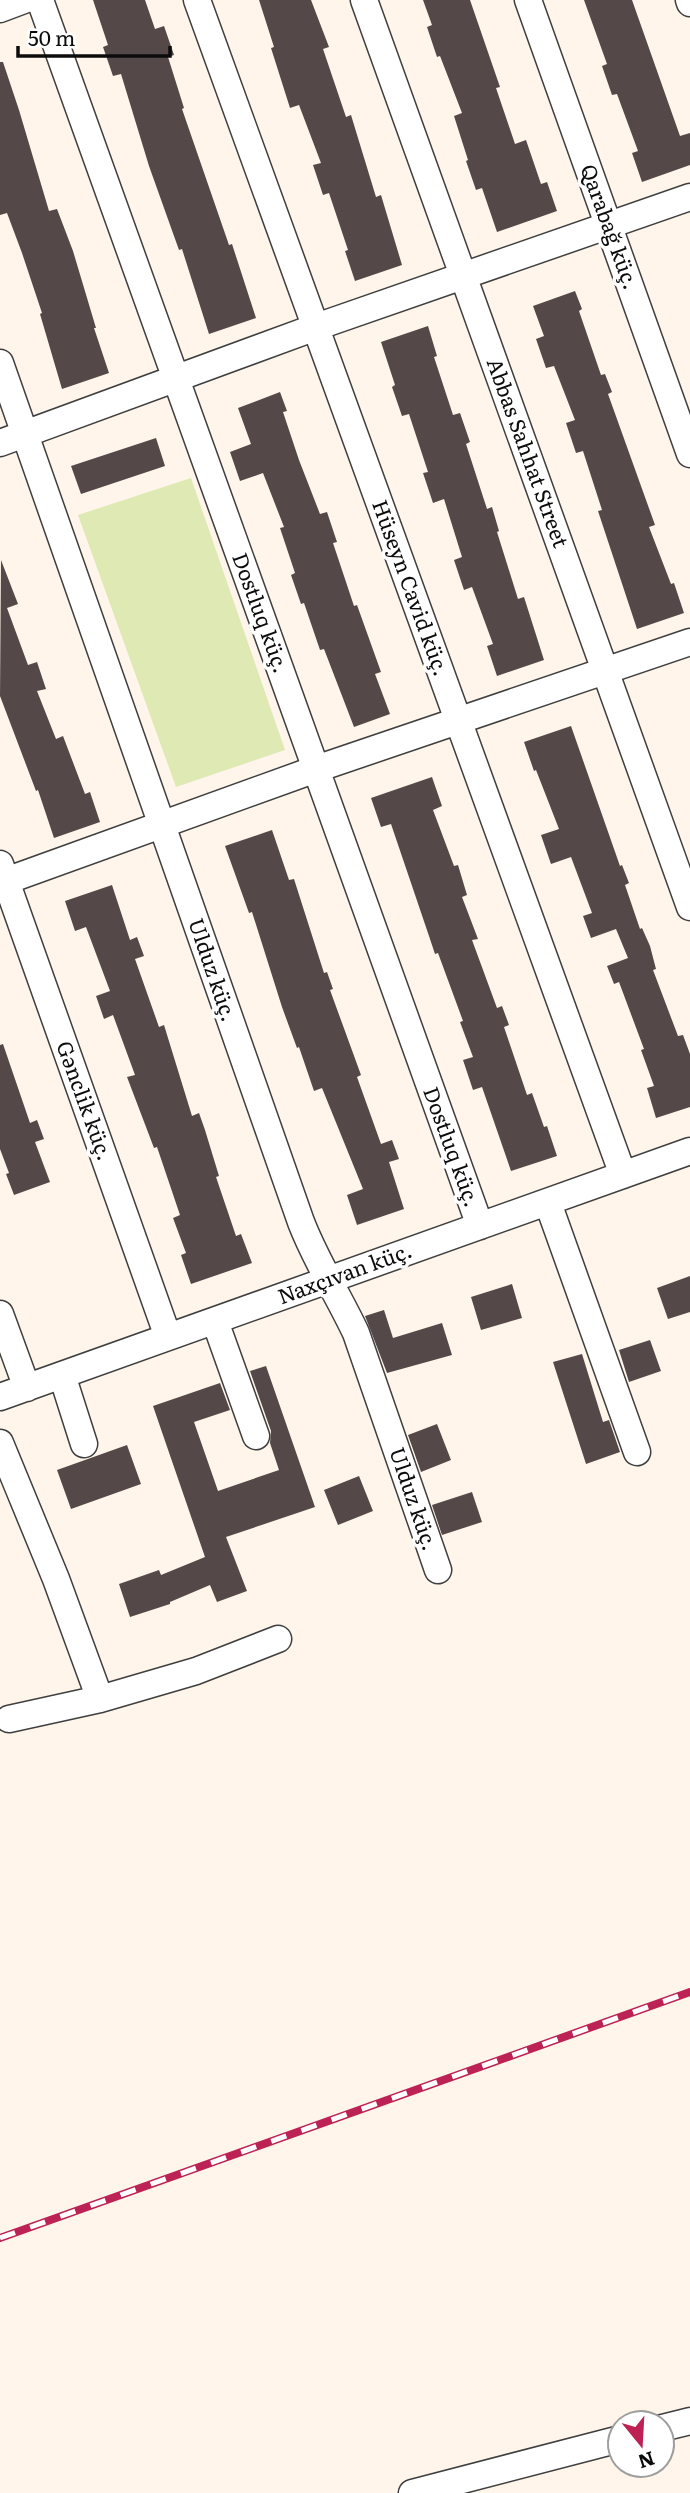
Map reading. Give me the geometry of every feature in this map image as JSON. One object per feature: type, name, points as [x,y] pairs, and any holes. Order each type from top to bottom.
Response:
[{"type":"street","points":[[0,9],[24,0]]},
{"type":"street","name":"Dostluq küç.","points":[[40,0],[480,1226]]},
{"type":"street","name":"Hüseyn Cavid küç.","points":[[198,0],[623,1175]]},
{"type":"street","name":"Abbas Sahhat Street","points":[[364,0],[690,906]]},
{"type":"street","name":"Qarabağ küç.","points":[[528,0],[690,454]]},
{"type":"street","points":[[0,443],[316,327],[690,197]]},
{"type":"street","name":"Ulduz küç.","points":[[0,363],[301,1223],[311,1248],[356,1333],[438,1570]]},
{"type":"street","points":[[2,876],[162,825],[316,769],[690,642]]},
{"type":"street","name":"Gənclik küç.","points":[[2,876],[168,1337]]},
{"type":"street","name":"Naxçıvan küç.","points":[[0,1397],[690,1151]]},
{"type":"street","points":[[548,1203],[637,1451]]},
{"type":"street","points":[[0,1314],[27,1388]]},
{"type":"street","points":[[215,1321],[256,1436]]},
{"type":"street","points":[[62,1375],[84,1444]]},
{"type":"street","points":[[0,1443],[56,1579],[100,1699]]},
{"type":"street","points":[[9,1720],[100,1699],[196,1671],[278,1639]]},
{"type":"street","points":[[412,2493],[606,2443]]},
{"type":"green space","points":[[191,478],[285,750],[176,787],[78,515]]},
{"type":"building","points":[[93,0],[145,0],[155,29],[164,26],[174,55],[168,57],[184,108],[182,109],[256,318],[209,334],[182,249],[179,250],[149,166],[121,74],[113,76],[103,47],[108,45]]},
{"type":"building","points":[[259,0],[311,0],[329,47],[323,49],[346,117],[351,115],[376,197],[381,195],[402,265],[355,281],[329,193],[323,195],[313,165],[321,163],[299,105],[290,108]]},
{"type":"building","points":[[423,0],[470,0],[500,87],[496,88],[515,144],[526,140],[541,184],[547,182],[557,211],[497,232],[482,188],[476,190],[466,161],[468,160],[454,116],[462,113],[440,56],[437,57],[427,27],[432,25]]},
{"type":"building","points":[[584,0],[632,0],[680,136],[690,133],[690,165],[642,182],[632,153],[638,151],[617,94],[612,95],[602,66],[607,64]]},
{"type":"building","points":[[0,62],[3,62],[19,110],[49,211],[57,209],[73,251],[109,373],[62,389],[40,314],[42,313],[22,253],[7,213],[0,215]]},
{"type":"building","points":[[575,291],[582,309],[579,311],[601,375],[605,374],[612,392],[608,394],[655,525],[649,527],[684,613],[637,629],[598,511],[602,510],[583,451],[576,453],[566,423],[575,420],[554,366],[546,368],[536,339],[544,336],[533,306]]},
{"type":"building","points":[[428,326],[437,356],[434,357],[453,415],[460,413],[470,442],[466,444],[487,509],[492,507],[518,599],[524,597],[544,660],[497,676],[487,646],[493,644],[472,587],[464,590],[454,560],[462,557],[444,499],[433,503],[423,473],[428,472],[409,414],[402,416],[381,342]]},
{"type":"building","points":[[280,392],[287,411],[283,412],[299,460],[320,514],[327,512],[337,542],[333,543],[354,606],[357,605],[381,672],[375,674],[390,714],[354,727],[324,649],[320,650],[304,603],[301,604],[291,575],[295,573],[280,528],[284,527],[263,473],[240,481],[230,452],[251,444],[238,408]]},
{"type":"building","points":[[156,438],[165,466],[81,494],[71,466]]},
{"type":"building","points":[[1,560],[18,604],[7,608],[28,665],[37,662],[46,689],[37,691],[56,739],[63,736],[85,794],[90,792],[100,822],[54,838],[38,790],[36,791],[0,696]]},
{"type":"building","points":[[571,726],[620,866],[622,865],[629,883],[625,885],[640,929],[642,928],[650,946],[656,969],[653,970],[678,1036],[683,1035],[690,1054],[690,1107],[656,1118],[647,1088],[654,1086],[641,1050],[644,1049],[619,982],[614,984],[607,966],[628,958],[616,929],[591,938],[583,916],[592,913],[571,857],[551,864],[541,835],[559,829],[524,742]]},
{"type":"building","points":[[432,777],[442,806],[433,810],[454,866],[458,865],[467,895],[462,897],[478,939],[472,940],[497,1008],[502,1006],[509,1025],[504,1027],[527,1095],[532,1093],[557,1156],[511,1171],[482,1087],[473,1090],[463,1060],[473,1057],[460,1022],[463,1021],[438,953],[435,954],[391,824],[381,827],[371,798]]},
{"type":"building","points":[[272,830],[289,880],[294,879],[324,973],[327,972],[333,989],[330,990],[361,1075],[357,1077],[381,1144],[392,1140],[399,1159],[389,1162],[404,1209],[357,1225],[347,1195],[363,1189],[322,1088],[314,1091],[282,1007],[252,912],[249,913],[225,846]]},
{"type":"building","points":[[112,885],[130,940],[137,937],[144,956],[135,959],[159,1027],[164,1025],[192,1116],[199,1113],[219,1176],[216,1177],[236,1236],[241,1234],[252,1263],[191,1284],[181,1255],[186,1253],[173,1218],[180,1215],[157,1147],[154,1148],[127,1077],[135,1075],[113,1015],[104,1019],[96,996],[110,991],[86,927],[75,931],[65,901]]},
{"type":"building","points":[[3,1044],[30,1123],[37,1120],[44,1139],[35,1142],[50,1182],[14,1195],[0,1149],[0,1045]]},
{"type":"building","points":[[690,1276],[690,1312],[668,1319],[657,1288]]},
{"type":"building","points":[[512,1284],[522,1318],[481,1330],[471,1297]]},
{"type":"building","points":[[384,1310],[393,1338],[442,1323],[452,1355],[387,1373],[365,1316]]},
{"type":"building","points":[[650,1340],[661,1371],[629,1382],[619,1350]]},
{"type":"building","points":[[582,1354],[603,1422],[609,1420],[620,1452],[586,1464],[553,1362]]},
{"type":"building","points":[[266,1366],[315,1507],[226,1537],[247,1591],[217,1602],[210,1585],[170,1604],[130,1617],[119,1584],[159,1570],[161,1575],[205,1557],[153,1406],[220,1383],[230,1410],[194,1422],[218,1491],[279,1470],[270,1443],[271,1431],[250,1371]]},
{"type":"building","points":[[437,1424],[451,1460],[421,1472],[408,1435]]},
{"type":"building","points":[[127,1445],[141,1484],[71,1509],[57,1470]]},
{"type":"building","points":[[359,1476],[373,1511],[338,1525],[324,1490]]},
{"type":"building","points":[[472,1492],[482,1522],[442,1535],[432,1505]]},
{"type":"railway","points":[[0,2238],[690,1992]]}]
